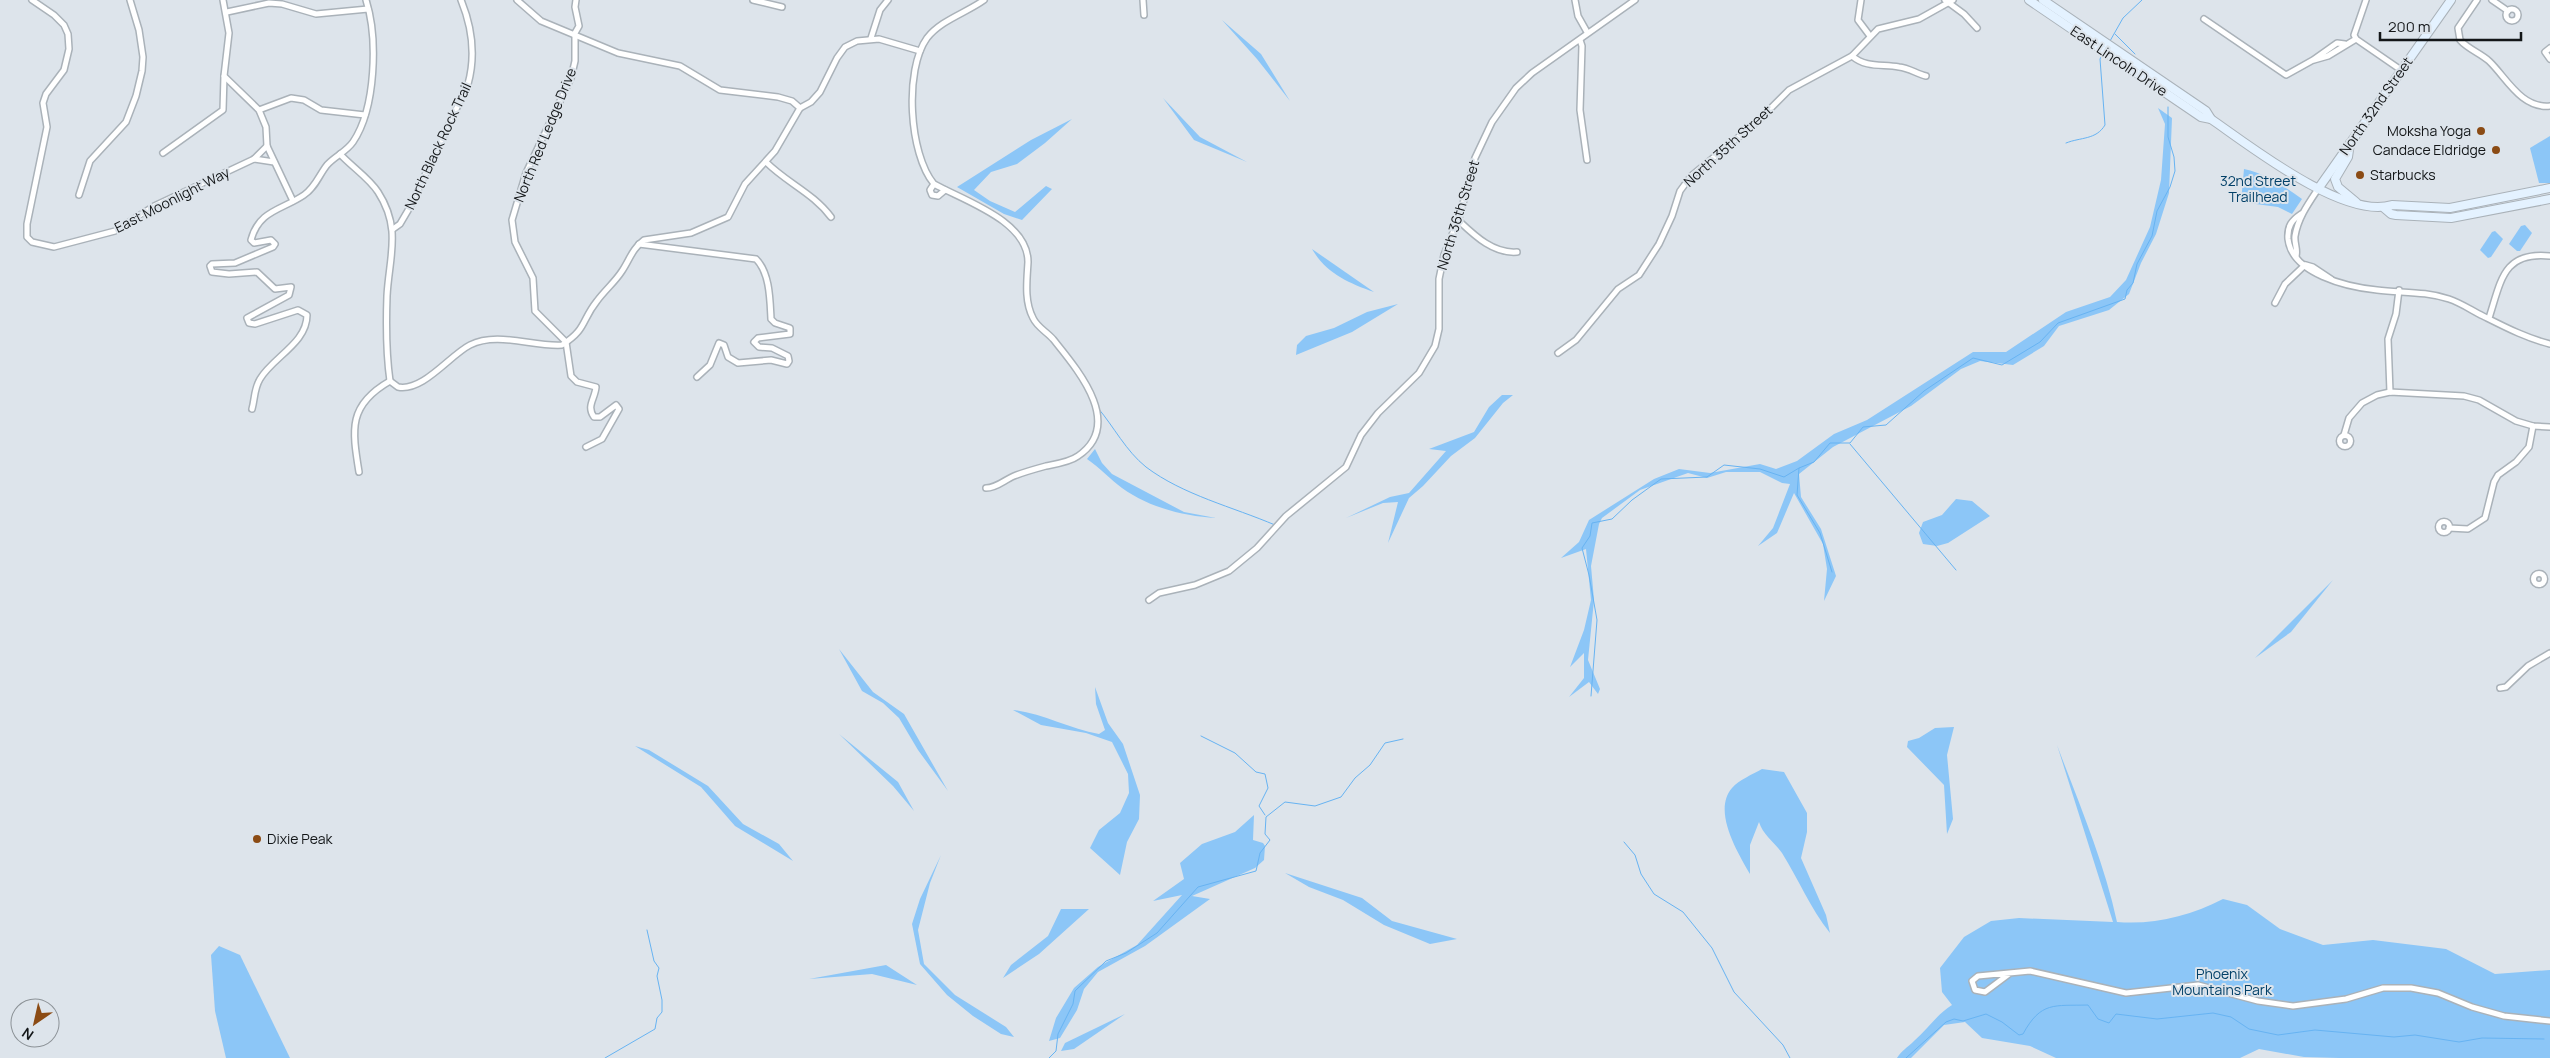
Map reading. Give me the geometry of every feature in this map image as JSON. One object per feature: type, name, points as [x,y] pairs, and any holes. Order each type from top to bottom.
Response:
[{"type":"main road","name":"East Lincoln Drive","points":[[2029,0],[2206,111],[2211,119],[2318,189],[2357,203],[2384,208],[2391,214],[2451,218],[2550,199]]},
{"type":"main road","name":"East Lincoln Drive","points":[[2043,0],[2102,45]]},
{"type":"main road","name":"North 32nd Street","points":[[2318,189],[2451,0]]},
{"type":"main road","points":[[2350,142],[2348,156],[2335,180],[2338,187],[2357,203]]},
{"type":"main road","name":"East Lincoln Drive","points":[[2384,208],[2392,205],[2450,208],[2550,188]]},
{"type":"street","name":"East Moonlight Way","points":[[32,0],[54,15],[64,25],[68,34],[69,49],[64,70],[46,94],[43,103],[47,127],[27,224],[27,237],[32,242],[54,247],[114,231],[154,206],[254,159],[267,146]]},
{"type":"street","points":[[79,195],[90,161],[126,122],[136,96],[143,57],[139,30],[130,0]]},
{"type":"street","points":[[163,154],[223,110],[224,76],[229,33],[227,12],[223,0]]},
{"type":"street","points":[[252,409],[254,392],[260,380],[272,363],[300,336],[307,315],[298,310],[255,324],[248,322],[247,318],[289,295],[291,287],[275,289],[257,272],[219,273],[212,272],[210,266],[235,263],[271,249],[275,244],[274,242],[268,240],[254,243],[251,240],[264,216],[307,193],[331,161],[356,138],[365,115],[373,75],[366,0]]},
{"type":"street","name":"North Black Rock Trail","points":[[393,229],[400,224],[410,207],[468,84],[472,66],[472,36],[461,0]]},
{"type":"street","points":[[517,0],[540,21],[558,29],[575,33],[618,53],[680,66],[720,90],[778,97],[792,102],[800,108]]},
{"type":"street","name":"North Red Ledge Drive","points":[[566,342],[535,311],[533,278],[517,247],[512,220],[526,173],[571,78],[575,62],[575,33],[579,26],[575,7],[576,0]]},
{"type":"street","points":[[753,0],[782,7]]},
{"type":"street","points":[[871,38],[880,10],[888,0]]},
{"type":"street","points":[[984,0],[939,27],[928,38],[920,51],[916,74],[913,128],[925,170],[934,184],[1007,223],[1021,237],[1027,253],[1027,301],[1030,311],[1037,324],[1057,344],[1093,395],[1098,407],[1098,427],[1090,442],[1078,456],[1022,473],[992,488],[986,488]]},
{"type":"street","points":[[1143,0],[1144,15]]},
{"type":"street","points":[[1575,0],[1578,16],[1587,32]]},
{"type":"street","name":"North 36th Street","points":[[1149,600],[1159,593],[1195,585],[1229,570],[1257,548],[1286,516],[1346,468],[1361,435],[1373,419],[1419,373],[1431,354],[1439,329],[1439,279],[1443,261],[1458,220],[1470,172],[1492,122],[1521,83],[1580,40],[1587,32],[1635,0]]},
{"type":"street","points":[[1861,0],[1858,20],[1870,36]]},
{"type":"street","points":[[2366,0],[2355,31],[2356,39],[2401,70]]},
{"type":"street","points":[[2477,0],[2458,28],[2460,40],[2489,61],[2515,91],[2537,104],[2550,106]]},
{"type":"street","points":[[2492,0],[2508,10]]},
{"type":"street","name":"North 35th Street","points":[[1558,353],[1576,340],[1618,289],[1639,275],[1661,241],[1680,191],[1691,176],[1757,122],[1789,90],[1852,56],[1870,36],[1882,27],[1919,19],[1949,1],[1977,28]]},
{"type":"street","points":[[227,12],[268,3],[282,4],[316,14],[368,9]]},
{"type":"street","points":[[2204,19],[2286,75],[2313,60],[2337,43],[2345,44],[2356,39]]},
{"type":"street","points":[[340,154],[375,187],[384,201],[393,229],[394,248],[387,308],[390,381],[394,386],[402,388],[414,384],[437,371],[474,343],[492,340],[556,345],[566,342],[581,330],[592,308],[618,276],[632,250],[644,240],[691,233],[724,220],[732,211],[745,184],[778,147],[800,108],[811,102],[818,95],[837,58],[845,47],[871,38],[900,44],[920,51]]},
{"type":"street","points":[[1580,40],[1582,46],[1580,110],[1587,160]]},
{"type":"street","points":[[2550,48],[2545,52],[2550,59]]},
{"type":"street","points":[[1852,56],[1859,62],[1899,66],[1926,76]]},
{"type":"street","points":[[224,76],[259,110],[266,127],[267,146],[293,201]]},
{"type":"street","points":[[259,110],[291,98],[304,100],[321,110],[365,115]]},
{"type":"street","points":[[254,159],[274,162]]},
{"type":"street","points":[[766,162],[790,183],[820,202],[832,217]]},
{"type":"street","points":[[934,184],[930,190],[932,195],[938,196],[945,190]]},
{"type":"street","points":[[2296,256],[2298,251],[2295,242],[2301,214],[2318,189]]},
{"type":"street","points":[[2301,214],[2293,219],[2288,228],[2288,243],[2292,254],[2305,265],[2312,267],[2331,279],[2348,286],[2433,294],[2451,300],[2489,318],[2511,331],[2550,344]]},
{"type":"street","points":[[1458,220],[1484,243],[1511,253],[1517,252]]},
{"type":"street","points":[[2288,243],[2295,242]]},
{"type":"street","points":[[639,244],[756,259],[765,276],[770,299],[771,318],[775,323],[790,328],[790,334],[758,338],[754,342],[759,347],[772,348],[788,356],[789,361],[787,364],[772,360],[738,363],[728,357],[724,345],[719,343],[710,365],[696,376]]},
{"type":"street","points":[[2489,318],[2500,283],[2512,264],[2526,255],[2550,256]]},
{"type":"street","points":[[2275,303],[2285,284],[2305,265]]},
{"type":"street","points":[[2390,392],[2388,339],[2396,314],[2399,290]]},
{"type":"street","points":[[566,342],[571,376],[577,382],[596,387],[589,407],[594,417],[600,418],[616,404],[619,409],[602,438],[586,446]]},
{"type":"street","points":[[359,472],[353,439],[354,421],[360,406],[376,389],[390,381]]},
{"type":"street","points":[[2344,435],[2346,425],[2353,411],[2370,398],[2390,392],[2464,396],[2480,400],[2516,421],[2533,426],[2550,427]]},
{"type":"street","points":[[2449,528],[2468,529],[2485,518],[2494,482],[2529,447],[2533,426]]},
{"type":"street","points":[[2544,576],[2550,572]]},
{"type":"street","points":[[2500,688],[2506,687],[2528,666],[2550,653]]},
{"type":"street","points":[[2009,974],[1985,992],[1975,990],[1972,985],[1972,981],[1978,976],[2025,971],[2126,993],[2198,985],[2258,1001],[2293,1006],[2346,999],[2384,988],[2411,988],[2438,993],[2472,1007],[2504,1016],[2550,1021]]},
{"type":"green space","points":[[1222,20],[1261,54],[1290,101],[1257,59]]},
{"type":"green space","points":[[1163,98],[1200,137],[1247,162],[1194,140]]},
{"type":"green space","points":[[2158,108],[2172,118],[2169,193],[2156,234],[2141,263],[2129,294],[2109,310],[2059,326],[2044,346],[2013,365],[1980,361],[1961,369],[1911,406],[1833,447],[1799,474],[1801,497],[1821,529],[1836,576],[1824,601],[1827,569],[1823,544],[1794,493],[1777,533],[1758,546],[1773,528],[1790,484],[1782,483],[1760,472],[1726,472],[1707,478],[1688,473],[1640,490],[1602,518],[1599,524],[1591,566],[1594,600],[1588,660],[1600,689],[1598,694],[1589,682],[1569,697],[1584,678],[1584,653],[1570,667],[1584,630],[1591,600],[1586,549],[1561,558],[1579,542],[1589,520],[1654,479],[1679,469],[1710,473],[1760,464],[1776,469],[1797,461],[1834,434],[1867,420],[1973,352],[2006,352],[2066,312],[2110,297],[2126,280],[2150,227],[2161,180],[2165,124]]},
{"type":"green space","points":[[1072,119],[1017,164],[991,172],[974,190],[990,201],[1015,212],[1046,186],[1052,189],[1022,220],[1004,214],[957,187],[1031,140]]},
{"type":"green space","points":[[2550,136],[2550,183],[2539,183],[2530,148]]},
{"type":"green space","name":"32nd Street Trailhead","points":[[2244,169],[2267,177],[2302,199],[2292,214],[2278,207],[2241,202]]},
{"type":"green space","points":[[2525,225],[2532,233],[2520,251],[2517,251],[2509,244],[2521,226]]},
{"type":"green space","points":[[2495,231],[2503,239],[2491,257],[2488,258],[2480,250],[2492,232]]},
{"type":"green space","points":[[1312,249],[1374,292],[1338,276],[1324,265]]},
{"type":"green space","points":[[1398,304],[1352,332],[1296,355],[1297,345],[1306,336],[1334,328],[1367,312]]},
{"type":"green space","points":[[1502,395],[1513,395],[1503,403],[1475,438],[1451,456],[1409,498],[1388,543],[1398,502],[1383,503],[1346,518],[1390,497],[1409,493],[1446,451],[1429,449],[1474,432],[1489,407]]},
{"type":"green space","points":[[1095,449],[1102,463],[1112,474],[1184,512],[1216,518],[1168,510],[1133,495],[1087,459]]},
{"type":"green space","points":[[1956,499],[1972,501],[1990,516],[1948,543],[1937,546],[1923,544],[1919,533],[1923,522],[1942,515]]},
{"type":"green space","points":[[2333,580],[2291,632],[2255,658]]},
{"type":"green space","points":[[839,649],[873,692],[904,714],[948,791],[918,750],[899,718],[883,703],[862,691]]},
{"type":"green space","points":[[1095,687],[1108,723],[1123,744],[1140,795],[1139,819],[1127,842],[1120,875],[1090,848],[1099,830],[1120,813],[1129,793],[1128,774],[1112,742],[1086,733],[1041,725],[1013,710],[1034,714],[1077,729],[1099,734],[1105,730],[1096,704]]},
{"type":"green space","points":[[1954,727],[1947,755],[1953,819],[1947,834],[1944,785],[1907,747],[1908,741],[1919,738],[1935,728]]},
{"type":"green space","points":[[839,734],[898,782],[914,811],[893,786]]},
{"type":"green space","name":"Phoenix Mountains Park","points":[[2057,745],[2098,855],[2117,922],[2145,922],[2172,918],[2185,915],[2223,899],[2247,905],[2280,929],[2323,945],[2373,940],[2446,949],[2495,974],[2550,970],[2550,1058],[2304,1057],[2259,1049],[2240,1058],[2056,1058],[2030,1046],[1982,1038],[1965,1022],[1944,1025],[1911,1058],[1897,1058],[1952,1005],[1942,992],[1940,968],[1964,937],[1991,921],[2019,918],[2113,922]]},
{"type":"green space","points":[[635,746],[649,750],[708,786],[743,824],[779,844],[793,861],[735,826],[701,787]]},
{"type":"green space","points":[[1762,769],[1784,772],[1807,813],[1807,832],[1801,858],[1826,915],[1830,933],[1816,914],[1782,853],[1766,835],[1759,822],[1750,845],[1750,874],[1729,832],[1725,808],[1727,797],[1735,785]]},
{"type":"green space","points":[[1254,815],[1253,840],[1263,843],[1265,846],[1264,860],[1255,868],[1192,896],[1210,899],[1145,946],[1098,972],[1084,989],[1077,1010],[1060,1038],[1049,1041],[1056,1018],[1074,988],[1098,967],[1137,945],[1182,895],[1153,901],[1184,879],[1180,863],[1202,844],[1235,832]]},
{"type":"green space","points":[[941,855],[930,883],[918,930],[924,964],[955,995],[1006,1027],[1014,1037],[1001,1034],[973,1016],[947,995],[920,964],[912,924],[920,899]]},
{"type":"green space","points":[[1285,873],[1362,898],[1392,921],[1457,939],[1430,944],[1384,925],[1343,900],[1309,887]]},
{"type":"green space","points":[[1061,909],[1089,909],[1039,954],[1003,978],[1011,965],[1048,936]]},
{"type":"green space","points":[[219,946],[240,955],[290,1058],[226,1058],[215,1011],[211,955]]},
{"type":"green space","points":[[886,965],[917,985],[872,974],[809,979]]},
{"type":"green space","points":[[1125,1014],[1074,1049],[1061,1051],[1065,1043]]},
{"type":"waterway","points":[[2110,41],[2123,18],[2142,0]]},
{"type":"waterway","points":[[2115,34],[2135,54]]},
{"type":"waterway","points":[[2066,143],[2093,136],[2105,125],[2100,59],[2103,53]]},
{"type":"waterway","points":[[1832,572],[1820,533],[1797,495],[1799,468],[1814,462],[1830,443],[1850,443],[1863,427],[1886,425],[1924,391],[1973,358],[2002,365],[2040,342],[2058,323],[2125,299],[2127,290],[2133,283],[2137,264],[2152,236],[2157,211],[2170,187],[2175,171],[2174,157],[2168,137],[2168,107]]},
{"type":"waterway","points":[[1098,408],[1132,454],[1160,477],[1192,493],[1275,525]]},
{"type":"waterway","points":[[1850,444],[1956,570]]},
{"type":"waterway","points":[[1591,696],[1597,620],[1582,548],[1590,536],[1592,523],[1612,519],[1632,500],[1661,479],[1707,477],[1724,465],[1760,469],[1784,477],[1799,468]]},
{"type":"waterway","points":[[1201,736],[1235,753],[1256,772],[1265,774],[1268,788],[1259,806],[1265,815]]},
{"type":"waterway","points":[[1049,1058],[1056,1051],[1058,1034],[1073,1004],[1075,991],[1106,961],[1126,953],[1157,933],[1198,887],[1256,871],[1260,853],[1270,840],[1265,834],[1266,817],[1285,802],[1315,806],[1341,797],[1355,778],[1370,765],[1385,743],[1403,739]]},
{"type":"waterway","points":[[1624,842],[1635,855],[1641,874],[1654,894],[1683,912],[1712,948],[1734,992],[1783,1045],[1790,1058]]},
{"type":"waterway","points":[[605,1058],[655,1029],[657,1018],[662,1012],[662,1000],[657,976],[659,968],[654,961],[647,930]]},
{"type":"waterway","points":[[1906,1058],[1946,1022],[1954,1019],[1963,1021],[1986,1014],[2002,1022],[2019,1035],[2023,1034],[2036,1016],[2043,1011],[2050,1007],[2066,1005],[2088,1005],[2098,1019],[2109,1023],[2116,1014],[2157,1019],[2213,1013],[2231,1017],[2249,1029],[2278,1035],[2315,1030],[2394,1037],[2415,1035],[2459,1042],[2482,1038],[2544,1039]]},
{"type":"place","name":"Moksha Yoga","points":[[2481,131]]},
{"type":"place","name":"Candace Eldridge","points":[[2496,150]]},
{"type":"place","name":"Starbucks","points":[[2360,175]]},
{"type":"place","name":"Dixie Peak","points":[[257,839]]}]
